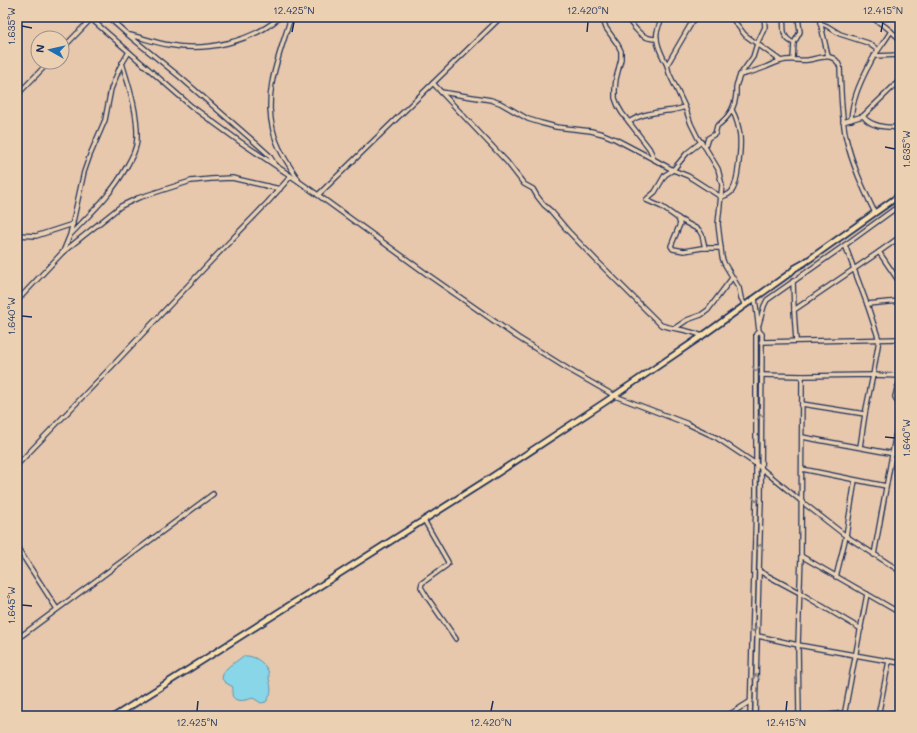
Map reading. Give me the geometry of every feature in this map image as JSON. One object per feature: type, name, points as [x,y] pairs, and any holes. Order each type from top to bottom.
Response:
[{"type":"main road","points":[[115,716],[487,480],[615,396],[900,195]]},
{"type":"street","points":[[108,17],[258,145],[269,155],[274,164]]},
{"type":"street","points":[[127,34],[169,45],[208,47],[231,43],[263,29],[280,17]]},
{"type":"street","points":[[291,17],[274,71],[270,93],[270,112],[273,131],[279,147],[299,181]]},
{"type":"street","points":[[318,196],[501,17]]},
{"type":"street","points":[[602,17],[606,28],[621,51],[621,59],[616,79],[615,98],[622,113],[649,148],[653,159]]},
{"type":"street","points":[[626,17],[639,33],[647,38],[657,40]]},
{"type":"street","points":[[663,17],[658,28],[657,40],[662,57],[668,66],[671,78],[685,107],[691,124],[698,138],[718,169],[722,185],[718,224],[721,248],[724,263],[739,288],[741,298],[745,305]]},
{"type":"street","points":[[668,66],[695,17]]},
{"type":"street","points":[[731,17],[741,31],[781,61]]},
{"type":"street","points":[[705,147],[708,138],[715,134],[716,126],[722,123],[732,110],[736,87],[740,76],[753,57],[765,27],[764,17]]},
{"type":"street","points":[[783,17],[784,34],[794,43]]},
{"type":"street","points":[[793,59],[794,43],[800,32],[798,17]]},
{"type":"street","points":[[819,17],[828,56]]},
{"type":"street","points":[[871,17],[900,39]]},
{"type":"street","points":[[70,39],[90,18],[191,106],[239,141],[299,181],[517,337],[615,396],[688,424],[717,438],[756,464],[846,536],[900,571]]},
{"type":"street","points":[[820,24],[827,26],[840,34],[868,43],[878,50]]},
{"type":"street","points":[[851,120],[856,94],[862,80],[874,56],[891,31]]},
{"type":"street","points":[[62,253],[73,224],[84,172],[105,120],[111,89],[122,63],[129,52]]},
{"type":"street","points":[[874,56],[900,55]]},
{"type":"street","points":[[740,76],[781,61],[793,59],[804,60],[828,56],[836,60],[840,67],[843,122],[846,137],[861,185],[875,212]]},
{"type":"street","points":[[70,235],[97,208],[118,183],[136,148],[137,129],[134,108],[131,91],[122,63]]},
{"type":"street","points":[[17,95],[41,70]]},
{"type":"street","points":[[843,122],[863,116],[900,80]]},
{"type":"street","points":[[433,83],[507,162],[524,184],[533,189],[544,205],[568,231],[661,325],[693,331],[702,336]]},
{"type":"street","points":[[441,92],[491,100],[500,103],[528,119],[556,127],[603,134],[673,170],[688,176],[721,197]]},
{"type":"street","points":[[629,122],[640,116],[685,107]]},
{"type":"street","points":[[721,197],[727,195],[732,190],[738,171],[740,136],[732,110]]},
{"type":"street","points":[[863,116],[868,121],[875,124],[900,127]]},
{"type":"street","points":[[701,142],[687,152],[673,170],[665,175],[655,192],[646,200],[701,231],[705,248]]},
{"type":"street","points":[[17,465],[291,176]]},
{"type":"street","points":[[17,301],[62,253],[121,206],[138,198],[191,181],[211,179],[232,178],[280,189]]},
{"type":"street","points":[[750,716],[756,515],[756,334],[759,329],[764,306],[767,300],[845,246],[900,205]]},
{"type":"street","points":[[678,217],[680,224],[671,246],[672,249],[684,251],[705,248],[721,248]]},
{"type":"street","points":[[17,235],[36,236],[73,224]]},
{"type":"street","points":[[794,310],[900,237]]},
{"type":"street","points":[[845,246],[879,340],[860,447]]},
{"type":"street","points":[[879,252],[900,283]]},
{"type":"street","points":[[675,328],[687,320],[701,315],[708,310],[732,278]]},
{"type":"street","points":[[793,281],[796,341]]},
{"type":"street","points":[[755,298],[759,329],[762,334],[761,501],[755,716]]},
{"type":"street","points":[[867,304],[900,301]]},
{"type":"street","points":[[761,342],[900,339]]},
{"type":"street","points":[[761,375],[900,376]]},
{"type":"street","points":[[799,716],[798,645],[801,556],[802,376]]},
{"type":"street","points":[[874,555],[900,410],[894,396],[900,382]]},
{"type":"street","points":[[802,404],[865,414]]},
{"type":"street","points":[[802,437],[900,455]]},
{"type":"street","points":[[802,470],[886,486]]},
{"type":"street","points":[[836,577],[846,536],[855,480]]},
{"type":"street","points":[[17,638],[213,494]]},
{"type":"street","points":[[424,520],[448,562],[447,565],[422,583],[421,587],[456,640]]},
{"type":"street","points":[[17,547],[57,609]]},
{"type":"street","points":[[801,556],[900,613]]},
{"type":"street","points":[[759,571],[861,629]]},
{"type":"street","points":[[822,716],[844,714],[867,594]]},
{"type":"street","points":[[758,636],[798,645],[900,663]]},
{"type":"street","points":[[878,716],[889,661]]},
{"type":"street","points":[[727,716],[756,698]]},
{"type":"water","points":[[243,656],[250,656],[256,659],[265,666],[268,671],[271,690],[266,702],[261,703],[253,698],[248,700],[235,699],[232,695],[233,687],[222,679],[227,668]]}]
